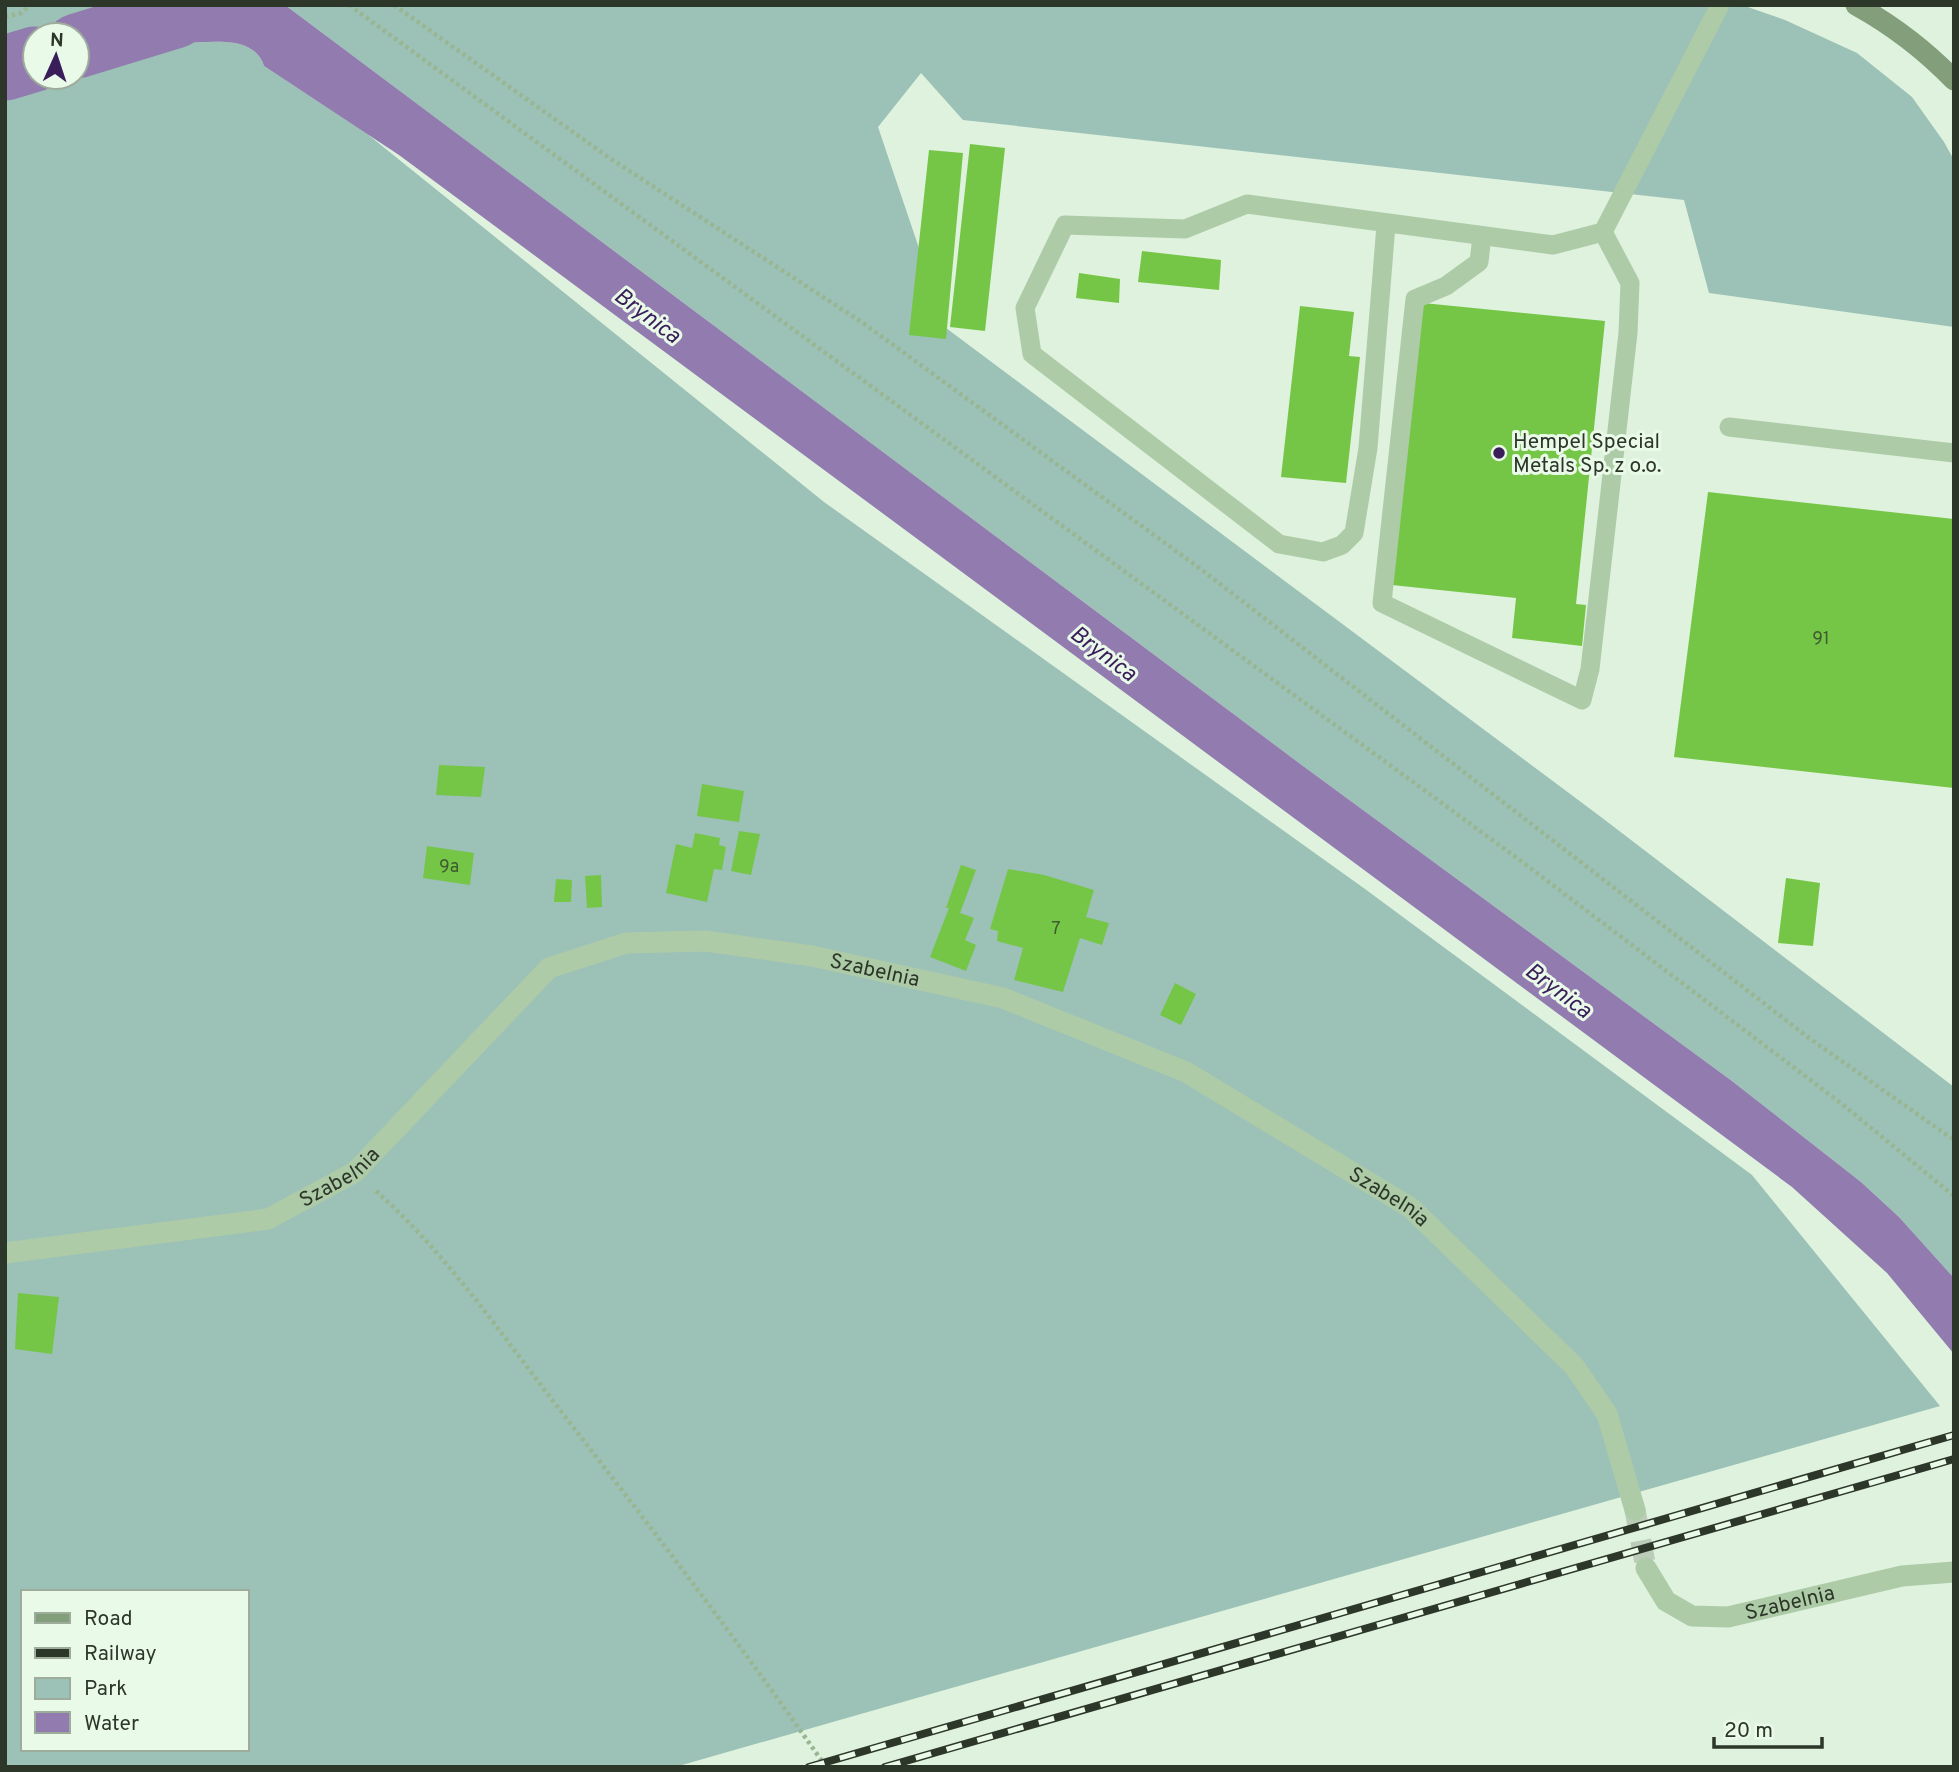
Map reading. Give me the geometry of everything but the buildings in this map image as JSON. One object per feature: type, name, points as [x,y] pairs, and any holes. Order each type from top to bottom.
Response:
[{"type":"street","points":[[1856,5],[1895,27],[1930,55],[1954,80]]},
{"type":"street","name":"Szabelnia","points":[[5,1252],[268,1219],[355,1171],[549,968],[626,943],[705,941],[799,954],[1003,998],[1186,1072],[1411,1208],[1574,1366],[1608,1414],[1635,1510]]},
{"type":"street","name":"Szabelnia","points":[[1646,1568],[1666,1601],[1692,1616],[1728,1617],[1902,1576],[1954,1572]]},
{"type":"lane","points":[[1386,225],[1368,448],[1354,533],[1342,545],[1323,552],[1279,544],[1032,354],[1025,308],[1065,225],[1185,229],[1247,204],[1386,225],[1553,245],[1603,232],[1720,5]]},
{"type":"lane","points":[[1482,236],[1479,262],[1446,286],[1415,299],[1382,603],[1582,700],[1590,669],[1630,296],[1630,283],[1603,232]]},
{"type":"lane","points":[[1728,427],[1954,453]]},
{"type":"path","points":[[5,18],[21,13],[31,5]]},
{"type":"path","points":[[349,5],[1513,855],[1842,1104],[1954,1196]]},
{"type":"path","points":[[394,5],[611,159],[863,323],[930,371],[1198,567],[1809,1038],[1954,1140]]},
{"type":"path","points":[[355,1171],[409,1220],[490,1320],[743,1648],[826,1767]]},
{"type":"green space","points":[[5,5],[123,5],[91,27],[91,21],[21,21],[21,54],[5,59]]},
{"type":"green space","points":[[285,5],[1742,5],[1785,20],[1857,53],[1912,97],[1954,160],[1954,327],[1709,293],[1684,200],[963,120],[921,73],[878,127],[946,328],[1601,817],[1954,1087],[1954,1278],[1899,1217],[1861,1182],[1732,1081],[1299,763]]},
{"type":"green space","points":[[230,42],[251,49],[259,56],[264,66],[366,133],[824,502],[1365,889],[1752,1175],[1940,1406],[675,1767],[5,1767],[5,80],[21,75],[21,91],[91,91],[91,57],[182,43]]},
{"type":"water","name":"Brynica","points":[[184,5],[285,5],[1299,763],[1732,1081],[1861,1182],[1899,1217],[1954,1278],[1954,1354],[1887,1273],[1792,1187],[399,155],[264,66],[259,56],[251,49],[230,43],[182,43],[191,6]]},
{"type":"waterway","points":[[91,42],[175,16],[192,5]]},
{"type":"waterway","points":[[5,68],[21,63]]},
{"type":"tunnel","points":[[1635,1510],[1646,1568]]},
{"type":"railway","points":[[809,1767],[1954,1435]]},
{"type":"railway","points":[[885,1767],[1954,1459]]},
{"type":"place","name":"Hempel Special Metals Sp. z o.o.","points":[[1499,453]]}]
